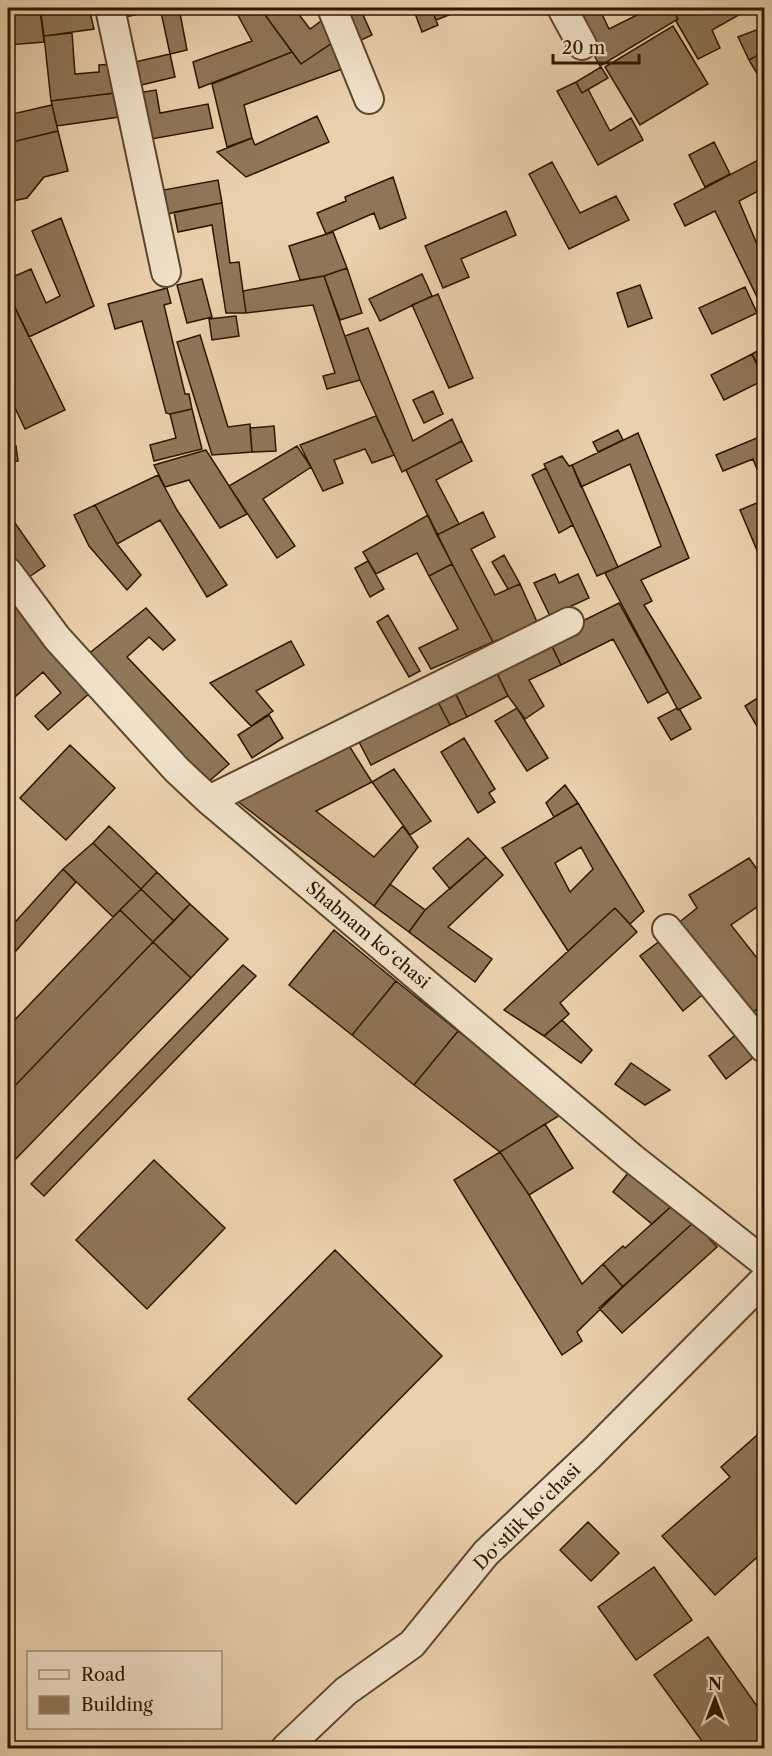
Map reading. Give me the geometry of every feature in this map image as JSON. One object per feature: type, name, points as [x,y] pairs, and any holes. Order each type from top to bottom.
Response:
[{"type":"street","points":[[110,8],[166,272]]},
{"type":"street","points":[[332,8],[369,99]]},
{"type":"street","points":[[562,8],[582,45]]},
{"type":"street","name":"Shabnam koʻchasi","points":[[8,572],[57,638],[176,769],[209,800],[632,1158],[765,1262]]},
{"type":"street","points":[[209,800],[569,622]]},
{"type":"street","points":[[667,929],[765,1048]]},
{"type":"street","name":"Doʻstlik koʻchasi","points":[[286,1749],[346,1690],[412,1644],[486,1554],[591,1454],[765,1280]]},
{"type":"building","points":[[73,8],[89,8],[94,29],[44,36],[41,14]]},
{"type":"building","points":[[117,8],[166,8],[120,18]]},
{"type":"building","points":[[179,8],[187,50],[170,54],[161,12]]},
{"type":"building","points":[[234,8],[260,8],[292,52],[199,88],[193,62],[252,41]]},
{"type":"building","points":[[260,8],[294,8],[310,29],[331,14],[341,37],[301,64]]},
{"type":"building","points":[[337,8],[360,8],[372,35],[353,44]]},
{"type":"building","points":[[413,8],[431,8],[438,25],[422,32]]},
{"type":"building","points":[[431,8],[467,8],[436,20]]},
{"type":"building","points":[[568,8],[599,8],[609,29],[651,8],[672,8],[678,19],[600,66]]},
{"type":"building","points":[[687,8],[751,8],[712,30],[720,48],[698,59],[676,21],[678,19],[675,14]]},
{"type":"building","points":[[40,10],[44,42],[8,45],[8,14]]},
{"type":"building","points":[[673,26],[708,84],[640,125],[605,67]]},
{"type":"building","points":[[764,27],[764,52],[749,60],[738,37]]},
{"type":"building","points":[[72,33],[75,74],[99,72],[99,65],[117,64],[122,92],[51,101],[44,36]]},
{"type":"building","points":[[341,37],[353,65],[244,105],[252,138],[227,147],[212,84],[292,52],[301,64]]},
{"type":"building","points":[[764,52],[764,74],[759,77],[749,60]]},
{"type":"building","points":[[170,54],[175,77],[141,85],[135,62]]},
{"type":"building","points":[[601,67],[608,78],[582,93],[576,82]]},
{"type":"building","points":[[576,82],[582,93],[588,89],[610,131],[631,118],[643,140],[598,165],[557,91]]},
{"type":"building","points":[[156,90],[160,113],[208,104],[213,128],[146,140],[137,93]]},
{"type":"building","points":[[122,92],[126,116],[57,126],[51,101]]},
{"type":"building","points":[[52,105],[58,131],[8,143],[8,115]]},
{"type":"building","points":[[317,116],[329,142],[246,177],[217,152],[252,138],[255,145]]},
{"type":"building","points":[[58,131],[68,171],[44,177],[27,198],[8,202],[8,143]]},
{"type":"building","points":[[714,142],[730,174],[705,187],[689,155]]},
{"type":"building","points":[[764,157],[764,188],[739,201],[764,261],[764,301],[760,303],[715,211],[685,226],[674,204]]},
{"type":"building","points":[[552,162],[580,213],[616,196],[629,220],[569,249],[529,174]]},
{"type":"building","points":[[393,177],[406,218],[380,229],[374,213],[326,234],[317,213],[346,201],[345,197]]},
{"type":"building","points":[[218,180],[222,203],[162,215],[158,191]]},
{"type":"building","points":[[222,203],[230,263],[239,262],[246,313],[226,313],[212,225],[178,232],[174,212]]},
{"type":"building","points":[[506,211],[516,235],[461,259],[469,277],[443,288],[425,246]]},
{"type":"building","points":[[61,218],[94,306],[29,337],[8,293],[8,279],[31,269],[46,303],[60,296],[32,231]]},
{"type":"building","points":[[8,225],[14,249],[8,251]]},
{"type":"building","points":[[333,232],[347,268],[324,276],[300,280],[289,246]]},
{"type":"building","points":[[347,268],[362,313],[340,320],[324,276]]},
{"type":"building","points":[[422,274],[432,296],[380,321],[369,299]]},
{"type":"building","points":[[324,276],[360,380],[327,389],[323,376],[335,373],[313,305],[246,313],[243,291]]},
{"type":"building","points":[[202,279],[212,317],[187,323],[177,285]]},
{"type":"building","points":[[640,285],[652,318],[628,327],[617,293]]},
{"type":"building","points":[[745,287],[757,313],[712,334],[699,308]]},
{"type":"building","points":[[167,288],[171,303],[164,305],[185,394],[189,394],[192,409],[170,414],[166,413],[142,321],[115,329],[108,304]]},
{"type":"building","points":[[8,293],[65,410],[25,429],[8,393]]},
{"type":"building","points":[[438,294],[473,378],[449,388],[412,305]]},
{"type":"building","points":[[236,316],[239,336],[212,340],[209,319]]},
{"type":"building","points":[[368,328],[413,441],[452,419],[462,441],[402,472],[360,380],[345,336]]},
{"type":"building","points":[[200,335],[228,427],[250,424],[252,452],[212,455],[177,342]]},
{"type":"building","points":[[764,347],[764,376],[752,354]]},
{"type":"building","points":[[752,354],[764,380],[724,400],[711,375]]},
{"type":"building","points":[[433,391],[443,414],[424,423],[413,400]]},
{"type":"building","points":[[192,409],[202,449],[154,461],[150,445],[176,438],[170,414]]},
{"type":"building","points":[[376,416],[394,455],[372,463],[365,449],[334,460],[343,483],[323,491],[300,445]]},
{"type":"building","points":[[274,426],[276,451],[252,452],[250,428]]},
{"type":"building","points":[[618,430],[623,440],[598,452],[593,442]]},
{"type":"building","points":[[638,433],[689,558],[641,580],[652,601],[644,605],[701,698],[678,710],[605,573],[661,546],[630,464],[581,487],[572,465]]},
{"type":"building","points":[[764,435],[764,487],[753,459],[723,471],[716,455]]},
{"type":"building","points":[[462,441],[472,461],[436,480],[459,524],[437,535],[406,470]]},
{"type":"building","points":[[16,446],[18,461],[8,463],[8,448]]},
{"type":"building","points":[[297,446],[311,467],[263,499],[295,546],[277,558],[229,486]]},
{"type":"building","points":[[206,450],[247,514],[220,528],[189,480],[165,487],[154,465]]},
{"type":"building","points":[[562,456],[569,466],[572,465],[618,567],[597,576],[544,464]]},
{"type":"building","points":[[546,468],[573,525],[559,533],[532,475]]},
{"type":"building","points":[[158,475],[177,510],[227,585],[207,597],[160,520],[117,544],[95,505]]},
{"type":"building","points":[[764,500],[764,567],[740,510]]},
{"type":"building","points":[[95,505],[117,544],[141,575],[127,590],[89,546],[74,515]]},
{"type":"building","points":[[483,512],[495,537],[471,549],[495,595],[520,584],[538,624],[493,642],[437,535]]},
{"type":"building","points":[[8,513],[45,566],[26,579],[8,554]]},
{"type":"building","points":[[428,515],[452,564],[429,576],[417,553],[376,574],[363,552]]},
{"type":"building","points":[[504,555],[520,584],[508,589],[492,562]]},
{"type":"building","points":[[368,561],[384,589],[370,597],[355,568]]},
{"type":"building","points":[[452,564],[493,642],[431,669],[419,648],[458,629],[429,576]]},
{"type":"building","points":[[555,574],[559,583],[578,574],[589,598],[550,616],[534,583]]},
{"type":"building","points":[[8,596],[44,642],[92,691],[48,730],[35,716],[61,693],[43,672],[8,703]]},
{"type":"building","points":[[619,603],[668,692],[648,703],[613,639],[561,665],[548,638]]},
{"type":"building","points":[[146,608],[175,640],[163,650],[149,637],[127,657],[229,764],[207,783],[87,655]]},
{"type":"building","points":[[388,615],[420,671],[409,677],[377,622]]},
{"type":"building","points":[[548,638],[561,665],[529,680],[544,706],[525,719],[508,696],[492,663]]},
{"type":"building","points":[[291,641],[304,665],[256,691],[273,711],[251,726],[210,683]]},
{"type":"building","points":[[495,669],[508,696],[467,717],[454,690]]},
{"type":"building","points":[[451,685],[467,717],[450,725],[434,694]]},
{"type":"building","points":[[764,694],[764,738],[745,706]]},
{"type":"building","points":[[436,698],[450,725],[371,765],[357,738]]},
{"type":"building","points":[[517,708],[548,758],[527,771],[495,721]]},
{"type":"building","points":[[677,708],[691,729],[671,740],[658,718]]},
{"type":"building","points":[[269,715],[283,738],[252,758],[238,735]]},
{"type":"building","points":[[464,738],[495,789],[489,793],[495,802],[478,813],[441,752]]},
{"type":"building","points":[[346,741],[372,782],[316,811],[374,857],[403,826],[418,847],[374,906],[233,798]]},
{"type":"building","points":[[70,745],[115,788],[66,840],[20,798]]},
{"type":"building","points":[[394,769],[431,821],[410,835],[372,782]]},
{"type":"building","points":[[565,785],[578,803],[554,817],[546,803]]},
{"type":"building","points":[[578,803],[644,911],[630,924],[615,908],[568,951],[502,848]],"holes":[[[581,847],[593,869],[570,892],[555,863]]]},
{"type":"building","points":[[109,826],[157,872],[141,889],[93,843]]},
{"type":"building","points":[[468,838],[486,857],[450,889],[433,868]]},
{"type":"building","points":[[93,843],[141,889],[113,917],[63,869]]},
{"type":"building","points":[[486,857],[503,875],[448,927],[492,959],[475,982],[409,932],[425,910]]},
{"type":"building","points":[[749,858],[759,872],[764,868],[764,906],[763,903],[731,925],[764,967],[764,1003],[751,1014],[677,924],[697,908],[689,895]]},
{"type":"building","points":[[63,869],[76,882],[8,960],[8,930]]},
{"type":"building","points":[[157,872],[190,904],[174,921],[141,889]]},
{"type":"building","points":[[390,884],[425,910],[409,932],[374,906]]},
{"type":"building","points":[[141,889],[174,921],[153,942],[120,910]]},
{"type":"building","points":[[190,904],[228,939],[191,978],[153,942]]},
{"type":"building","points":[[615,908],[637,932],[560,1003],[569,1014],[544,1036],[504,1010]]},
{"type":"building","points":[[120,910],[153,942],[8,1093],[8,1027]]},
{"type":"building","points":[[334,930],[396,981],[352,1035],[289,985]]},
{"type":"building","points":[[665,937],[707,991],[683,1011],[640,956]]},
{"type":"building","points":[[153,942],[191,978],[11,1164],[8,1161],[8,1093]]},
{"type":"building","points":[[243,965],[256,976],[44,1196],[31,1184]]},
{"type":"building","points":[[396,981],[458,1031],[414,1085],[352,1035]]},
{"type":"building","points":[[764,1003],[764,1031],[751,1014]]},
{"type":"building","points":[[562,1020],[592,1050],[581,1063],[544,1036]]},
{"type":"building","points":[[458,1031],[565,1112],[500,1152],[414,1085]]},
{"type":"building","points":[[737,1034],[754,1057],[726,1079],[709,1056]]},
{"type":"building","points":[[631,1063],[670,1090],[645,1105],[615,1084]]},
{"type":"building","points":[[545,1124],[573,1168],[529,1195],[500,1152]]},
{"type":"building","points":[[500,1152],[529,1195],[582,1284],[603,1264],[623,1287],[577,1332],[582,1341],[562,1355],[454,1180]]},
{"type":"building","points":[[154,1160],[225,1228],[147,1309],[76,1240]]},
{"type":"building","points":[[632,1168],[676,1202],[652,1224],[613,1192]]},
{"type":"building","points":[[676,1202],[694,1222],[623,1287],[603,1264],[623,1246],[625,1248]]},
{"type":"building","points":[[694,1222],[717,1247],[622,1333],[599,1308]]},
{"type":"building","points":[[335,1250],[442,1356],[296,1504],[188,1399]]},
{"type":"building","points":[[764,1429],[764,1502],[758,1508],[764,1515],[764,1551],[715,1595],[662,1536],[730,1477],[721,1467]]},
{"type":"building","points":[[588,1522],[619,1553],[591,1581],[560,1550]]},
{"type":"building","points":[[654,1567],[692,1620],[636,1660],[598,1607]]},
{"type":"building","points":[[708,1637],[764,1716],[764,1748],[707,1748],[654,1675]]}]
